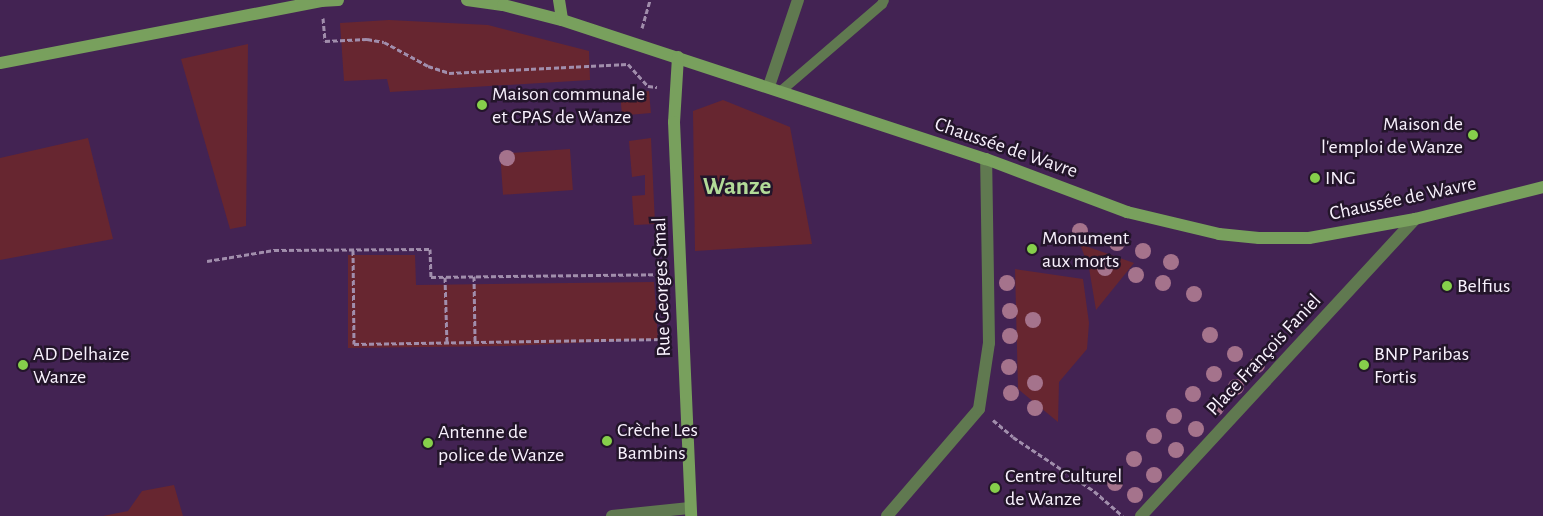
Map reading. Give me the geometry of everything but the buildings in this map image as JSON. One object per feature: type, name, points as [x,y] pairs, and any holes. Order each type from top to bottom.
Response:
[{"type":"main road","points":[[0,63],[321,1],[338,0]]},
{"type":"main road","name":"Chaussée de Wavre","points":[[467,0],[506,2],[775,88],[986,159],[1127,212],[1219,234],[1259,238],[1309,238],[1415,219],[1543,187]]},
{"type":"main road","points":[[559,0],[562,20]]},
{"type":"main road","name":"Rue Georges Smal","points":[[678,57],[674,122],[690,512]]},
{"type":"street","points":[[775,88],[798,0]]},
{"type":"street","points":[[887,516],[979,409],[989,343],[986,159]]},
{"type":"street","name":"Place François Faniel","points":[[1141,516],[1415,219]]},
{"type":"street","points":[[612,516],[690,512]]},
{"type":"lane","points":[[775,88],[882,4],[884,0]]},
{"type":"path","points":[[642,29],[650,0]]},
{"type":"path","points":[[321,1],[325,41],[367,39],[384,42],[428,66],[449,74],[628,64],[648,86],[676,87]]},
{"type":"path","points":[[207,261],[274,250],[430,249],[431,277],[680,273]]},
{"type":"path","points":[[353,250],[354,344],[682,339]]},
{"type":"path","points":[[445,276],[447,344]]},
{"type":"path","points":[[474,276],[475,343]]},
{"type":"path","points":[[979,409],[1014,437],[1094,491],[1123,516]]},
{"type":"shaded area","points":[[389,20],[488,25],[589,51],[590,80],[390,92],[387,79],[344,81],[340,23]]},
{"type":"shaded area","points":[[248,44],[246,226],[230,229],[181,59]]},
{"type":"shaded area","points":[[649,91],[651,113],[622,115],[620,94]]},
{"type":"shaded area","points":[[723,100],[790,127],[812,244],[695,251],[693,111]]},
{"type":"shaded area","points":[[88,138],[113,239],[0,260],[0,158]]},
{"type":"shaded area","points":[[651,138],[655,224],[634,225],[632,196],[645,195],[645,175],[632,177],[629,141]]},
{"type":"shaded area","points":[[570,149],[573,190],[503,195],[500,154]]},
{"type":"shaded area","points":[[1080,244],[1134,263],[1096,310],[1089,268]]},
{"type":"shaded area","points":[[348,255],[415,255],[416,285],[654,282],[658,339],[507,346],[348,348]]},
{"type":"shaded area","points":[[1015,269],[1083,279],[1089,323],[1087,349],[1059,382],[1058,422],[1018,389]]},
{"type":"shaded area","points":[[174,485],[183,516],[103,516],[128,511],[142,491]]},
{"type":"place","name":"Maison communale et CPAS de Wanze","points":[[482,105]]},
{"type":"place","name":"Maison de l'emploi de Wanze","points":[[1473,135]]},
{"type":"place","name":"ING","points":[[1315,178]]},
{"type":"place","name":"Monument aux morts","points":[[1032,249]]},
{"type":"place","name":"Belfius","points":[[1447,286]]},
{"type":"place","name":"AD Delhaize Wanze","points":[[23,365]]},
{"type":"place","name":"BNP Paribas Fortis","points":[[1364,365]]},
{"type":"place","name":"Crèche Les Bambins","points":[[607,441]]},
{"type":"place","name":"Antenne de police de Wanze","points":[[428,443]]},
{"type":"place","name":"Centre Culturel de Wanze","points":[[995,488]]},
{"type":"district","name":"Wanze","points":[[737,187]]}]
